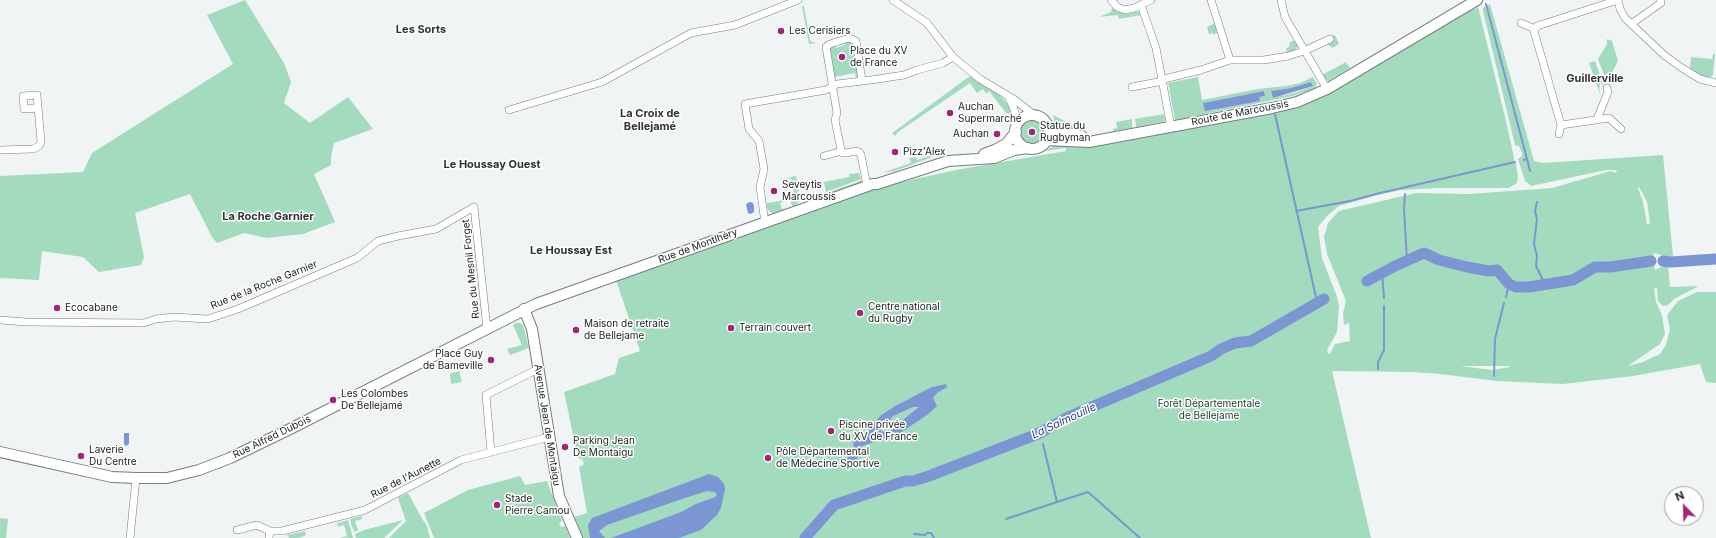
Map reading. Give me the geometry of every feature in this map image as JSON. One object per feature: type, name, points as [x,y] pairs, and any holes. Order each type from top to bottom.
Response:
[{"type":"main road","name":"Route de Marcoussis","points":[[1098,139],[1171,127],[1297,102],[1327,89],[1473,1]]},
{"type":"main road","points":[[1049,127],[1049,136],[1039,148],[1028,148],[1019,142],[1017,127],[1025,117],[1034,115],[1042,118],[1049,127],[1066,133],[1098,139]]},
{"type":"main road","name":"Rue de Montlhéry","points":[[524,309],[766,223],[938,159],[955,155],[982,154],[995,150],[1006,144],[1017,127]]},
{"type":"main road","points":[[1047,140],[1054,142],[1064,140],[1089,142],[1098,139]]},
{"type":"main road","name":"Rue de Montlhéry","points":[[870,185],[948,161],[994,158],[1014,150],[1028,148]]},
{"type":"main road","name":"Rue Alfred Dubois","points":[[0,452],[112,477],[167,478],[184,475],[225,460],[290,429],[524,309]]},
{"type":"main road","name":"Avenue Jean de Montaigu","points":[[524,309],[531,328],[559,496],[576,538]]},
{"type":"street","points":[[508,110],[602,82],[691,33],[735,25],[798,0]]},
{"type":"street","points":[[893,0],[927,23],[953,57],[984,82],[1008,95],[1034,115]]},
{"type":"street","points":[[1111,0],[1117,7],[1125,10],[1134,8],[1151,0]]},
{"type":"street","points":[[1211,0],[1230,60]]},
{"type":"street","points":[[1281,0],[1285,17],[1327,89]]},
{"type":"street","points":[[1535,29],[1537,26],[1618,0],[1620,9],[1631,24],[1664,55],[1700,79],[1716,83]]},
{"type":"street","points":[[1631,24],[1661,2],[1660,0]]},
{"type":"street","points":[[1141,5],[1152,35],[1171,127]]},
{"type":"street","points":[[1521,23],[1535,29]]},
{"type":"street","points":[[1535,29],[1544,67],[1561,125],[1559,134]]},
{"type":"street","points":[[842,151],[835,120],[837,113],[831,86],[826,47],[830,44],[849,38],[856,41],[862,81]]},
{"type":"street","points":[[1132,87],[1158,82],[1230,60],[1264,60],[1288,56],[1330,40]]},
{"type":"street","points":[[766,223],[760,187],[764,169],[759,141],[750,132],[745,104],[826,90],[831,86],[838,84],[904,75],[943,63],[953,57]]},
{"type":"street","points":[[1596,119],[1608,92],[1607,88]]},
{"type":"street","points":[[0,150],[33,149],[38,146],[41,142],[37,95],[23,96],[24,109],[38,108]]},
{"type":"street","points":[[1008,95],[1014,110],[1017,127]]},
{"type":"street","points":[[1561,125],[1609,118],[1621,130]]},
{"type":"street","points":[[824,156],[842,151],[846,153],[859,152],[862,155],[870,185]]},
{"type":"street","name":"Rue de la Roche Garnier","points":[[0,320],[26,322],[144,323],[156,319],[173,317],[208,319],[238,309],[357,258],[378,242],[398,236],[436,229],[474,207]]},
{"type":"street","name":"Rue du Mesnil Forget","points":[[474,207],[487,328]]},
{"type":"street","points":[[491,452],[486,395],[538,370]]},
{"type":"street","name":"Rue de l'Aunette","points":[[237,530],[257,525],[269,534],[365,510],[461,460],[549,437]]},
{"type":"street","points":[[130,538],[136,478]]},
{"type":"green space","points":[[245,0],[284,63],[291,82],[284,103],[310,123],[348,97],[373,129],[334,143],[331,165],[314,174],[335,222],[303,234],[267,238],[244,233],[217,243],[212,237],[190,194],[135,213],[144,257],[141,265],[99,272],[83,257],[42,251],[39,280],[0,278],[0,176],[83,172],[92,153],[233,64],[207,15]]},
{"type":"green space","name":"Forêt Départementale de Bellejame","points":[[1490,4],[1534,161],[1543,163],[1663,155],[1673,256],[1668,257],[1654,253],[1655,270],[1668,264],[1670,287],[1699,286],[1674,299],[1668,305],[1663,306],[1658,301],[1657,288],[1654,288],[1656,302],[1662,315],[1665,334],[1660,344],[1628,366],[1643,362],[1660,354],[1666,345],[1670,329],[1667,315],[1678,301],[1697,292],[1716,292],[1716,383],[1706,382],[1700,364],[1633,376],[1563,384],[1497,381],[1413,372],[1332,371],[1371,538],[583,538],[574,517],[587,513],[579,467],[584,464],[582,459],[578,458],[564,392],[615,374],[619,358],[640,351],[616,280],[883,186],[956,170],[1066,151],[1066,148],[1044,151],[1058,144],[1273,112],[1473,7],[1474,10],[1478,7],[1506,121],[1514,163],[1516,163],[1518,178],[1517,183],[1509,188],[1438,188],[1401,190],[1339,206],[1328,215],[1318,227],[1322,258],[1339,306],[1337,332],[1327,350],[1329,355],[1335,344],[1350,341],[1349,323],[1344,325],[1343,313],[1346,301],[1327,254],[1324,237],[1328,223],[1339,211],[1416,193],[1469,194],[1552,188],[1611,171],[1616,173],[1617,170],[1606,170],[1531,186],[1525,181],[1518,159],[1522,156],[1522,153],[1519,146],[1515,145],[1483,8]],"holes":[[[1639,187],[1647,202],[1650,224],[1647,224]],[[1460,366],[1510,366],[1510,367],[1492,370]]]},
{"type":"green space","points":[[802,6],[804,6],[810,41],[816,43],[809,44]]},
{"type":"green space","points":[[1112,8],[1118,12],[1123,12],[1123,14],[1134,13],[1134,11],[1136,11],[1141,13],[1141,15],[1119,19],[1118,15],[1099,17],[1111,12]]},
{"type":"green space","points":[[1215,23],[1217,33],[1213,35],[1213,33],[1209,34],[1207,27]]},
{"type":"green space","points":[[1335,35],[1339,44],[1332,48],[1327,44],[1331,37]]},
{"type":"green space","points":[[1607,39],[1612,41],[1618,61],[1607,82],[1598,59],[1607,44]]},
{"type":"green space","points":[[852,40],[855,48],[853,51],[856,68],[859,70],[858,76],[856,78],[855,73],[835,77],[836,80],[833,79],[827,50],[835,44],[836,48],[845,45],[844,41]]},
{"type":"green space","points":[[1295,40],[1298,46],[1295,50],[1287,54],[1286,48],[1289,47],[1290,42]]},
{"type":"green space","points":[[1713,54],[1715,54],[1713,75],[1710,77],[1705,77],[1690,70],[1691,57],[1712,59]]},
{"type":"green space","points":[[1595,61],[1605,89],[1602,83],[1600,84],[1599,88],[1601,97],[1589,63]]},
{"type":"green space","points":[[1346,62],[1350,68],[1329,80],[1325,80],[1322,75]]},
{"type":"green space","points":[[970,76],[997,93],[1012,111],[1012,115],[1006,113],[989,91],[986,94],[983,89],[977,93],[970,83],[898,132],[895,136],[892,133]]},
{"type":"green space","points":[[1198,77],[1202,100],[1258,89],[1286,86],[1300,83],[1313,77],[1317,84],[1315,88],[1293,96],[1175,120],[1168,83]],"holes":[[[1311,82],[1313,86],[1273,98],[1271,91],[1291,88]],[[1264,91],[1265,96],[1203,103]]]},
{"type":"green space","points":[[1164,114],[1165,121],[1136,126],[1135,119]]},
{"type":"green space","points":[[1053,115],[1082,130],[1082,134],[1071,132],[1055,125]]},
{"type":"green space","points":[[1032,118],[1042,122],[1046,132],[1042,142],[1032,146],[1022,142],[1018,132],[1022,122]]},
{"type":"green space","points":[[1132,119],[1132,128],[1114,131],[1113,129],[1117,128],[1116,122]]},
{"type":"green space","points":[[944,151],[945,152],[895,171],[882,173],[911,163],[909,158],[916,157],[917,160]]},
{"type":"green space","points":[[859,173],[861,179],[826,192],[824,182],[849,177],[849,174]]},
{"type":"green space","points":[[796,176],[800,201],[793,207],[790,200],[785,201],[780,203],[782,209],[787,209],[773,213],[770,212],[767,208],[767,203],[780,201],[783,198],[783,195],[794,193],[791,178],[776,180]]},
{"type":"green space","points":[[863,180],[863,183],[822,199],[822,195]]},
{"type":"green space","points":[[516,323],[523,325],[529,348],[510,355],[507,349],[522,345],[513,325]]},
{"type":"green space","points":[[459,371],[462,382],[451,384],[450,374]]},
{"type":"green space","name":"Stade Pierre Camou","points":[[520,476],[525,485],[547,481],[562,521],[559,523],[561,527],[565,526],[570,538],[434,538],[424,513],[468,490]]},
{"type":"green space","points":[[408,493],[427,526],[430,538],[389,538],[406,521],[398,498]]},
{"type":"green space","points":[[362,516],[362,519],[355,521],[358,530],[355,532],[350,519]]},
{"type":"green space","points":[[0,518],[8,519],[6,538],[0,538]]},
{"type":"green space","points":[[348,520],[353,538],[340,538],[347,535],[344,525],[338,527],[337,523]]},
{"type":"green space","points":[[403,520],[384,538],[356,538],[355,534],[364,530]]},
{"type":"green space","points":[[305,531],[306,535],[299,538],[289,538],[287,535]]},
{"type":"water","points":[[1311,82],[1313,86],[1273,98],[1271,91],[1291,88]]},
{"type":"water","points":[[1264,91],[1265,96],[1259,97],[1260,101],[1205,111],[1203,103]]},
{"type":"water","points":[[750,202],[753,203],[754,212],[750,214],[748,213],[746,204]]},
{"type":"water","points":[[946,384],[947,387],[937,393],[933,398],[937,406],[927,415],[900,433],[862,446],[857,460],[851,463],[847,459],[854,450],[853,439],[868,432],[880,416],[895,406],[932,387]],"holes":[[[913,407],[919,407],[893,429],[884,432],[880,431],[893,416]]]},
{"type":"water","points":[[124,433],[129,433],[129,444],[126,446],[124,444]]},
{"type":"water","points":[[709,474],[718,477],[724,484],[725,489],[721,508],[717,515],[701,530],[679,538],[611,538],[681,512],[696,504],[715,497],[717,495],[715,492],[707,491],[607,525],[599,531],[605,538],[590,538],[588,525],[592,518]]},
{"type":"waterway","points":[[1486,4],[1527,159],[1524,160]]},
{"type":"waterway","points":[[1275,114],[1317,302]]},
{"type":"waterway","points":[[1527,159],[1530,171]]},
{"type":"waterway","points":[[1296,211],[1350,201],[1515,162]]},
{"type":"waterway","points":[[1405,194],[1404,209],[1407,260]]},
{"type":"waterway","points":[[1537,202],[1535,211],[1537,219],[1534,244],[1537,256],[1536,266],[1545,284]]},
{"type":"waterway","name":"La Salmouille","points":[[1367,281],[1424,253],[1439,260],[1467,267],[1489,271],[1497,270],[1509,284],[1516,287],[1529,287],[1573,280],[1595,267],[1611,267],[1651,261]]},
{"type":"waterway","name":"La Salmouille","points":[[1663,261],[1671,262],[1716,259]]},
{"type":"waterway","points":[[1382,272],[1384,298]]},
{"type":"waterway","points":[[1506,297],[1509,284]]},
{"type":"waterway","name":"La Salmouille","points":[[805,538],[834,505],[905,481],[913,481],[929,476],[1040,433],[1068,417],[1211,356],[1221,349],[1235,343],[1251,341],[1324,299]]},
{"type":"waterway","points":[[1494,376],[1495,339],[1504,303]]},
{"type":"waterway","points":[[1378,369],[1378,362],[1384,350],[1384,306]]},
{"type":"waterway","points":[[1043,444],[1057,502],[1088,492],[1140,538]]},
{"type":"waterway","points":[[1006,519],[1057,502]]},
{"type":"waterway","points":[[914,534],[925,535],[927,533],[931,533],[934,538]]},
{"type":"place","name":"Les Cerisiers","points":[[781,31]]},
{"type":"place","name":"Place du XV de France","points":[[842,57]]},
{"type":"place","name":"Auchan Supermarché","points":[[950,113]]},
{"type":"place","name":"Statue du Rugbyman","points":[[1032,132]]},
{"type":"place","name":"Auchan","points":[[997,134]]},
{"type":"place","name":"Pizz'Alex","points":[[895,152]]},
{"type":"place","name":"Seveytis Marcoussis","points":[[774,191]]},
{"type":"place","name":"Ecocabane","points":[[57,308]]},
{"type":"place","name":"Centre national du Rugby","points":[[860,313]]},
{"type":"place","name":"Terrain couvert","points":[[731,328]]},
{"type":"place","name":"Maison de retraite de Bellejame","points":[[576,330]]},
{"type":"place","name":"Place Guy de Bameville","points":[[491,360]]},
{"type":"place","name":"Les Colombes De Bellejamé","points":[[333,400]]},
{"type":"place","name":"Piscine privée du XV de France","points":[[831,431]]},
{"type":"place","name":"Parking Jean De Montaigu","points":[[565,447]]},
{"type":"place","name":"Laverie Du Centre","points":[[81,456]]},
{"type":"place","name":"Pôle Départemental de Médecine Sportive","points":[[768,458]]},
{"type":"place","name":"Stade Pierre Camou","points":[[497,505]]},
{"type":"district","name":"Les Sorts","points":[[421,30]]},
{"type":"district","name":"Guillerville","points":[[1595,79]]},
{"type":"district","name":"La Croix de Bellejamé","points":[[650,120]]},
{"type":"district","name":"Le Houssay Ouest","points":[[492,165]]},
{"type":"district","name":"La Roche Garnier","points":[[268,217]]},
{"type":"district","name":"Le Houssay Est","points":[[571,251]]}]
